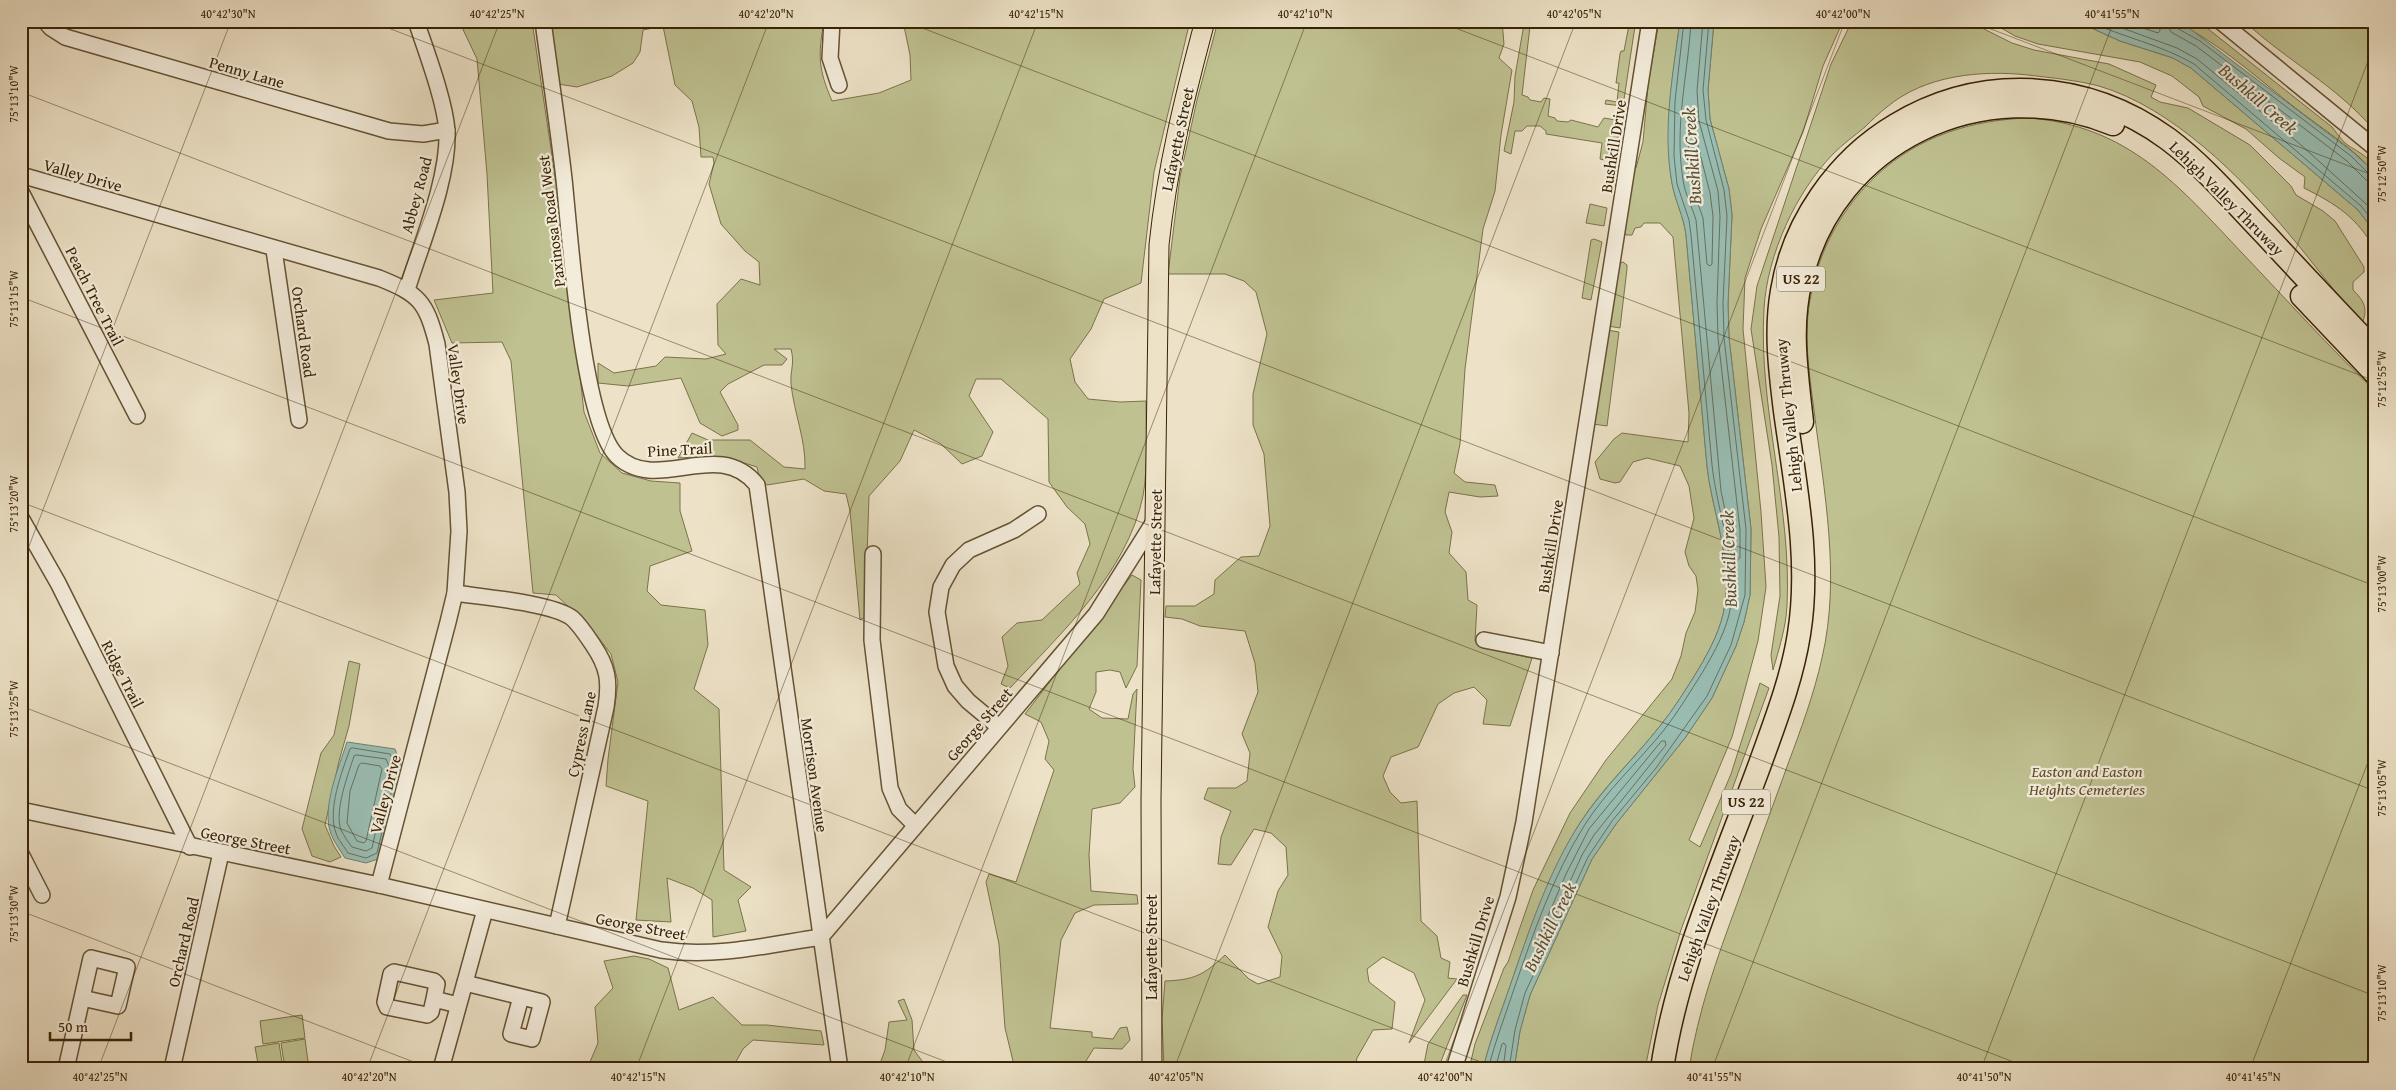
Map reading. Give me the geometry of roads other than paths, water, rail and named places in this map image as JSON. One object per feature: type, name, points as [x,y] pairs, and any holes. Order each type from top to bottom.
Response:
[{"type":"highway","name":"Lehigh Valley Thruway","points":[[1662,1069],[1669,1026],[1683,976],[1779,710],[1795,658],[1803,605],[1804,574],[1801,532],[1780,369],[1780,307],[1786,275],[1795,244],[1817,202],[1836,176],[1860,152],[1890,129],[1920,112],[1954,99],[1990,92],[2029,89],[2084,98],[2135,118],[2181,149],[2209,176],[2336,322],[2375,373]]},
{"type":"highway","name":"Lehigh Valley Thruway","points":[[1676,1069],[1692,992],[1792,715],[1810,655],[1816,622],[1818,570],[1795,359],[1795,324],[1798,293],[1810,250],[1830,211],[1848,186],[1870,164],[1898,142],[1927,126],[1958,114],[1992,107],[2028,105],[2079,113],[2118,126],[2165,155],[2199,186],[2336,322],[2375,351]]},
{"type":"main road","name":"Lafayette Street","points":[[1152,1069],[1151,800],[1161,226],[1173,148],[1205,21]]},
{"type":"street","name":"Penny Lane","points":[[45,21],[51,28],[65,37],[388,131],[423,134],[447,130]]},
{"type":"street","name":"Abbey Road","points":[[407,290],[444,168],[447,130],[416,21]]},
{"type":"street","name":"Paxinosa Road West","points":[[543,21],[558,126],[584,352],[596,416]]},
{"type":"street","points":[[832,21],[830,58],[839,85]]},
{"type":"street","name":"Bushkill Drive","points":[[1454,1069],[1514,873],[1529,794],[1650,21]]},
{"type":"street","points":[[2220,21],[2375,148]]},
{"type":"street","name":"Valley Drive","points":[[21,176],[274,250],[378,278],[407,290],[424,308],[432,322],[441,369],[457,492],[459,531],[455,593],[379,885]]},
{"type":"street","name":"Peach Tree Trail","points":[[21,192],[137,416]]},
{"type":"street","name":"Orchard Road","points":[[274,250],[299,420]]},
{"type":"street","name":"Pine Trail","points":[[596,416],[604,439],[625,463],[651,471],[704,464],[726,465],[749,475],[757,486]]},
{"type":"street","name":"Morrison Avenue","points":[[757,486],[840,1069]]},
{"type":"street","points":[[999,727],[968,701],[956,686],[946,666],[937,612],[941,588],[953,565],[969,550],[1014,530],[1038,514]]},
{"type":"street","name":"Ridge Trail","points":[[21,518],[58,583],[190,847]]},
{"type":"street","name":"George Street","points":[[21,810],[190,847],[379,885],[682,953],[714,953],[821,937],[1096,614],[1155,520]]},
{"type":"street","points":[[873,554],[872,640],[890,788],[900,809],[915,825]]},
{"type":"street","name":"Cypress Lane","points":[[455,593],[546,608],[571,617],[602,658],[609,683],[606,707],[557,926]]},
{"type":"street","points":[[1484,640],[1551,653]]},
{"type":"street","name":"Orchard Road","points":[[172,1069],[221,853]]},
{"type":"street","points":[[21,854],[42,895]]},
{"type":"street","points":[[441,1069],[485,910]]},
{"type":"street","points":[[465,983],[521,997]]},
{"type":"street","points":[[66,1069],[82,998]]},
{"type":"street","points":[[434,999],[458,1005]]},
{"type":"water","name":"Bushkill Creek","points":[[1680,21],[1714,21],[1708,90],[1710,119],[1729,189],[1732,215],[1728,304],[1729,338],[1751,529],[1750,595],[1736,646],[1712,698],[1685,738],[1616,824],[1592,859],[1530,995],[1520,1031],[1514,1069],[1483,1069],[1492,1037],[1532,923],[1558,861],[1589,810],[1660,726],[1680,699],[1711,646],[1718,630],[1725,604],[1726,569],[1709,483],[1686,235],[1673,190],[1669,163],[1668,122]]},
{"type":"water","name":"Bushkill Creek","points":[[2076,21],[2173,21],[2189,28],[2354,153],[2375,173],[2375,232],[2358,210],[2191,68],[2173,58],[2120,41]]},
{"type":"water","points":[[347,742],[395,749],[402,767],[381,858],[366,863],[345,858],[332,837],[328,824],[332,788]]},
{"type":"park label","name":"Easton and Easton Heights Cemeteries","points":[[2087,780]]}]
